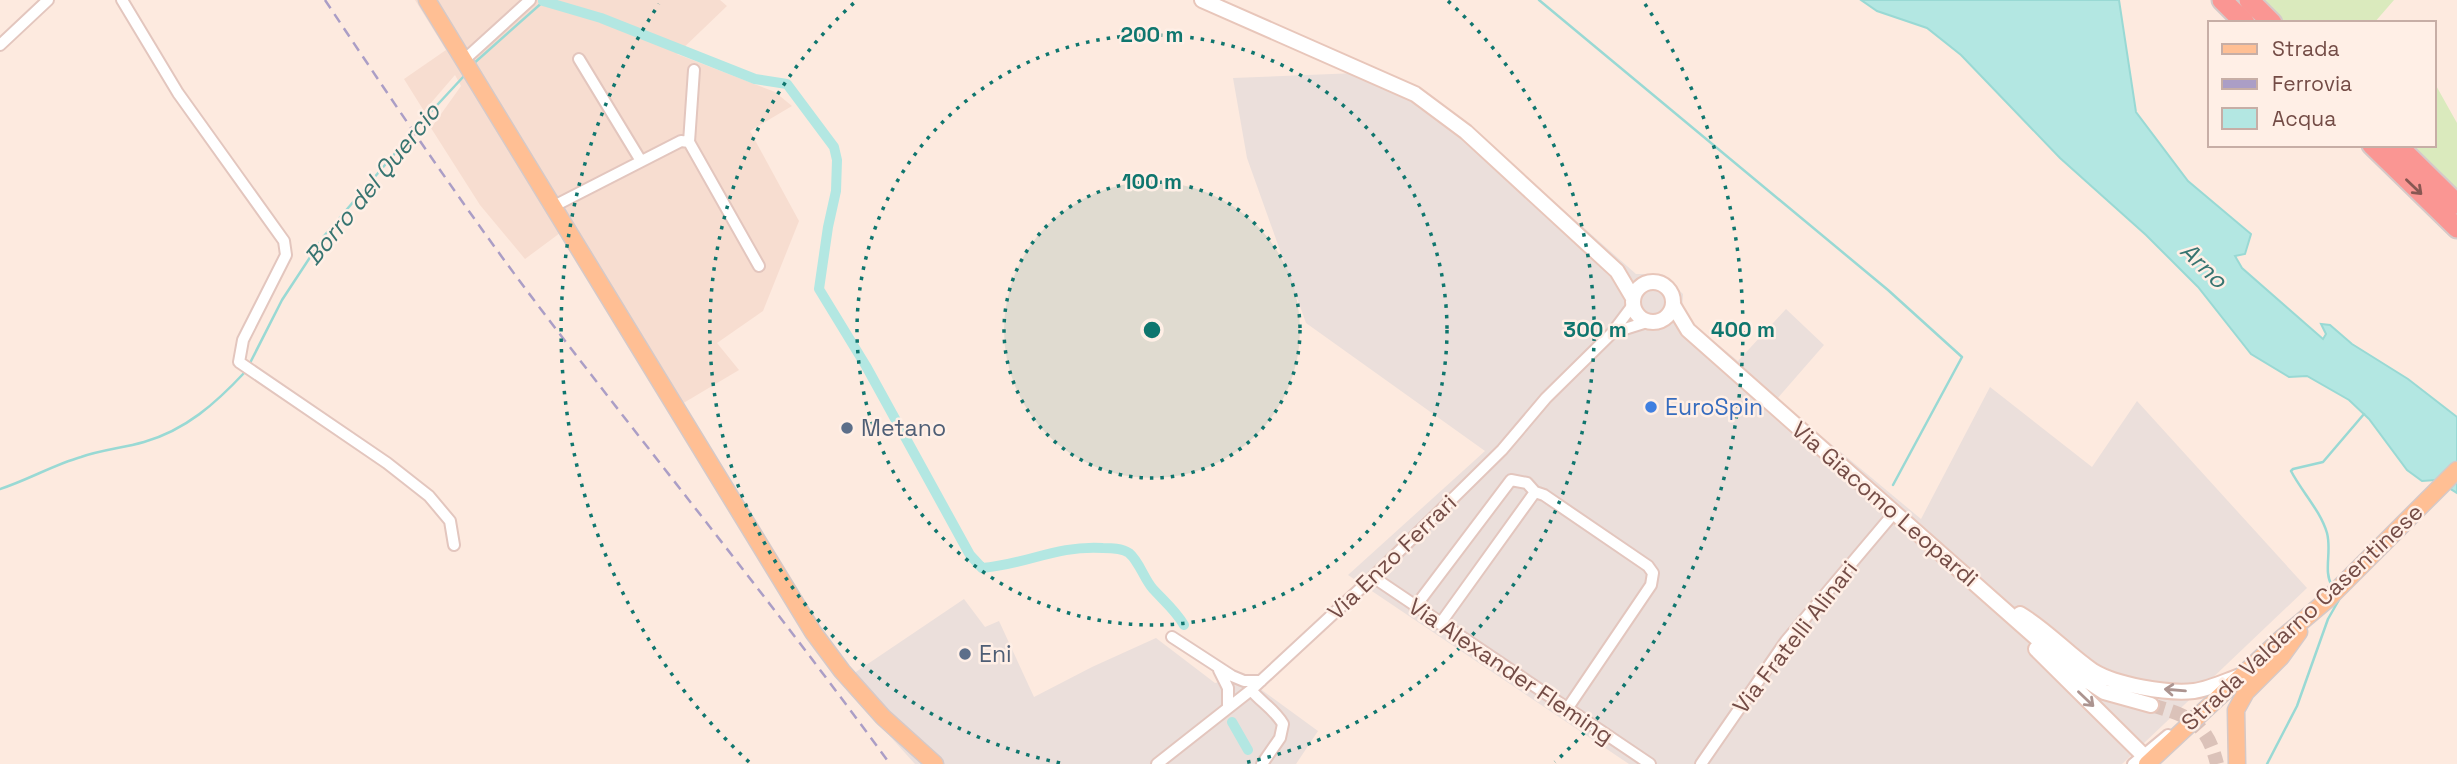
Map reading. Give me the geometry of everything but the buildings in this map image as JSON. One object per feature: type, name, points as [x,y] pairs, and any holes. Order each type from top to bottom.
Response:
[{"type":"highway","points":[[2222,0],[2243,21]]},
{"type":"highway","points":[[2249,0],[2270,21]]},
{"type":"highway","points":[[2374,147],[2457,228]]},
{"type":"highway","points":[[2399,147],[2457,204]]},
{"type":"main road","points":[[426,0],[813,632],[842,671],[883,717],[935,764]]},
{"type":"main road","name":"Strada Valdarno Casentinese","points":[[2141,761],[2212,702],[2326,600],[2457,470]]},
{"type":"main road","points":[[2159,764],[2323,608],[2326,600]]},
{"type":"main road","points":[[2237,764],[2236,710],[2246,692],[2281,657],[2305,625]]},
{"type":"street","points":[[0,45],[48,0]]},
{"type":"street","points":[[122,0],[178,93],[284,241],[286,255],[243,340],[239,362],[387,463],[429,496],[450,521],[454,545]]},
{"type":"street","points":[[464,60],[530,0]]},
{"type":"street","name":"Via Giacomo Leopardi","points":[[1202,0],[1415,94],[1466,132],[1617,271],[1633,301],[1637,316],[1688,330]]},
{"type":"street","points":[[579,59],[641,161]]},
{"type":"street","points":[[694,70],[689,142],[759,265]]},
{"type":"street","points":[[554,206],[681,141],[689,142]]},
{"type":"street","name":"Via Giacomo Leopardi","points":[[1617,271],[1645,283],[1657,282],[1668,288],[1673,305],[1688,330],[2077,674],[2104,692],[2151,705]]},
{"type":"street","points":[[1633,301],[1645,283]]},
{"type":"street","name":"Via Enzo Ferrari","points":[[1157,764],[1251,690],[1373,577],[1502,450],[1546,398],[1612,333],[1633,301]]},
{"type":"street","points":[[1612,333],[1668,316],[1673,305]]},
{"type":"street","points":[[1415,607],[1511,480],[1527,483],[1535,492],[1544,495],[1648,566],[1653,573],[1651,585],[1567,709]]},
{"type":"street","points":[[1440,624],[1535,492]]},
{"type":"street","name":"Via Fratelli Alinari","points":[[1701,764],[1786,641],[1894,513]]},
{"type":"street","name":"Via Alexander Fleming","points":[[1373,577],[1650,764]]},
{"type":"street","name":"Via Giacomo Leopardi","points":[[1989,595],[2035,623],[2094,671],[2118,682],[2175,691],[2195,691],[2240,676]]},
{"type":"street","name":"Via Giacomo Leopardi","points":[[1989,595],[2024,637],[2141,761]]},
{"type":"street","points":[[1172,637],[1219,670],[1244,681],[1261,681]]},
{"type":"street","points":[[1219,670],[1228,688],[1228,708]]},
{"type":"street","points":[[1251,690],[1283,723],[1280,738],[1262,764]]},
{"type":"shaded area","points":[[415,0],[720,0],[727,6],[677,54],[775,92],[792,106],[750,131],[799,221],[763,311],[717,343],[739,370],[670,411],[560,233],[525,259],[480,205],[431,128],[461,86],[455,75],[424,111],[404,79],[446,50]]},
{"type":"shaded area","points":[[1382,72],[1417,88],[1460,118],[1636,274],[1662,274],[1683,294],[1682,315],[1738,361],[1786,309],[1824,345],[1777,399],[1921,519],[1990,387],[2092,467],[2137,401],[2307,588],[2122,764],[1629,764],[1348,575],[1485,451],[1306,323],[1247,158],[1233,78]]},
{"type":"shaded area","points":[[964,599],[985,627],[999,621],[1034,697],[1156,638],[1215,683],[1244,677],[1318,731],[1296,764],[915,764],[841,682]]},
{"type":"green space","points":[[2263,0],[2394,0],[2376,21],[2284,21]]},
{"type":"green space","points":[[2436,86],[2457,123],[2457,190],[2413,147],[2436,147]]},
{"type":"water","name":"Arno","points":[[1861,0],[2119,0],[2136,112],[2188,181],[2251,234],[2245,254],[2235,256],[2242,268],[2323,339],[2326,334],[2321,324],[2330,325],[2352,344],[2408,379],[2457,417],[2457,493],[2436,480],[2422,481],[2407,470],[2369,419],[2349,400],[2307,376],[2289,377],[2251,354],[2198,287],[2146,235],[2060,158],[1961,55],[1927,28],[1877,11]]},
{"type":"waterway","name":"Borro del Quercio","points":[[472,65],[545,0]]},
{"type":"waterway","points":[[1539,0],[1888,290],[1962,357],[1893,485]]},
{"type":"waterway","points":[[543,1],[601,18],[755,79],[787,84],[834,147],[837,160],[836,191],[819,289],[866,366],[970,555],[982,568],[1070,549],[1123,550],[1133,556],[1150,585],[1184,625]]},
{"type":"waterway","name":"Borro del Quercio","points":[[250,363],[282,300],[324,236],[464,76]]},
{"type":"waterway","name":"Borro del Quercio","points":[[0,489],[71,460],[159,437],[187,423],[211,405],[245,372]]},
{"type":"waterway","points":[[2332,586],[2328,574],[2327,533],[2291,471],[2323,462],[2364,414]]},
{"type":"waterway","points":[[2267,764],[2297,706],[2328,619],[2340,598]]},
{"type":"waterway","points":[[1232,722],[1248,750]]},
{"type":"tunnel","points":[[2151,705],[2195,723],[2208,739],[2217,764]]},
{"type":"railway","points":[[325,0],[431,158],[514,274],[890,764]]},
{"type":"place","name":"EuroSpin","points":[[1651,407]]},
{"type":"place","name":"Metano","points":[[847,428]]},
{"type":"place","name":"Eni","points":[[965,654]]}]
